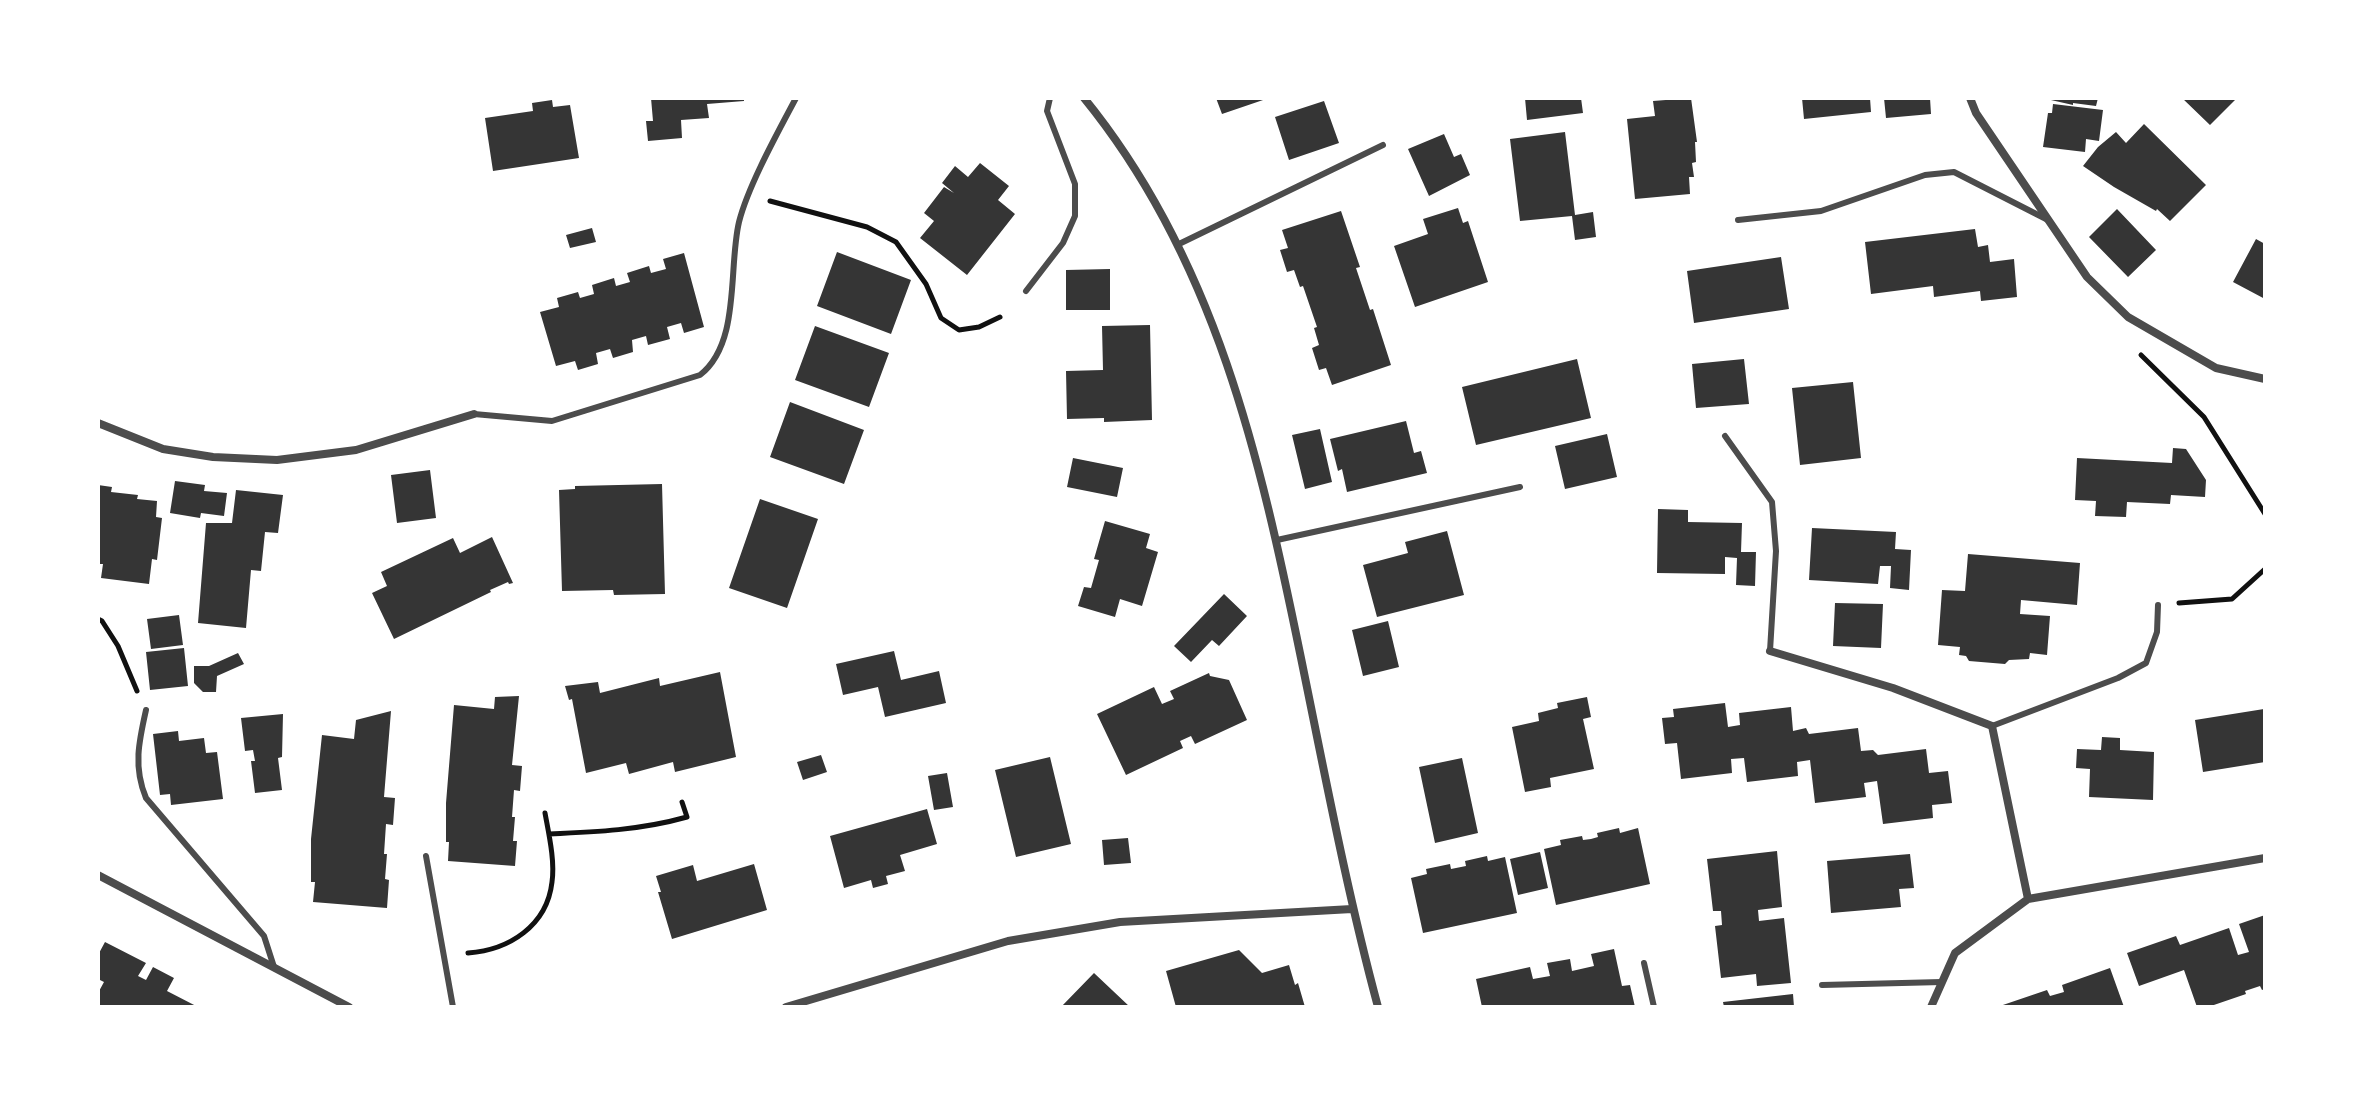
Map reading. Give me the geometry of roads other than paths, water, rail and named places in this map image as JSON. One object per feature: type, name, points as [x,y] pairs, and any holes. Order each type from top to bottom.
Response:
[{"type":"street","points":[[1084,98],[1117,139],[1179,244],[1207,307],[1251,439],[1277,540],[1352,909],[1378,1007]]},
{"type":"street","points":[[1970,98],[1976,113],[2087,277],[2128,317],[2216,368],[2265,379]]},
{"type":"street","points":[[98,423],[163,449],[213,457],[277,460],[356,450],[474,414]]},
{"type":"street","points":[[1770,651],[1893,688],[1992,726],[2028,899]]},
{"type":"street","points":[[1931,1007],[1955,953],[2028,899],[2265,858]]},
{"type":"street","points":[[98,875],[349,1007]]},
{"type":"street","points":[[786,1007],[1022,939],[1120,922],[1352,909]]},
{"type":"lane","points":[[474,414],[552,421],[700,375],[713,364],[723,338],[732,290],[739,222],[796,98]]},
{"type":"lane","points":[[1026,291],[1063,243],[1075,216],[1075,184],[1047,111],[1050,98]]},
{"type":"lane","points":[[1179,244],[1383,145]]},
{"type":"lane","points":[[1738,220],[1821,211],[1925,175],[1954,172],[2051,222]]},
{"type":"lane","points":[[1725,436],[1772,502],[1776,551],[1770,651]]},
{"type":"lane","points":[[1277,540],[1520,487]]},
{"type":"lane","points":[[1992,726],[2118,678],[2146,663],[2157,632],[2158,605]]},
{"type":"lane","points":[[146,710],[138,747],[138,780],[146,798],[264,936],[274,967]]},
{"type":"lane","points":[[426,856],[453,1007]]},
{"type":"lane","points":[[1644,963],[1654,1007]]},
{"type":"lane","points":[[1822,985],[1942,982]]}]
